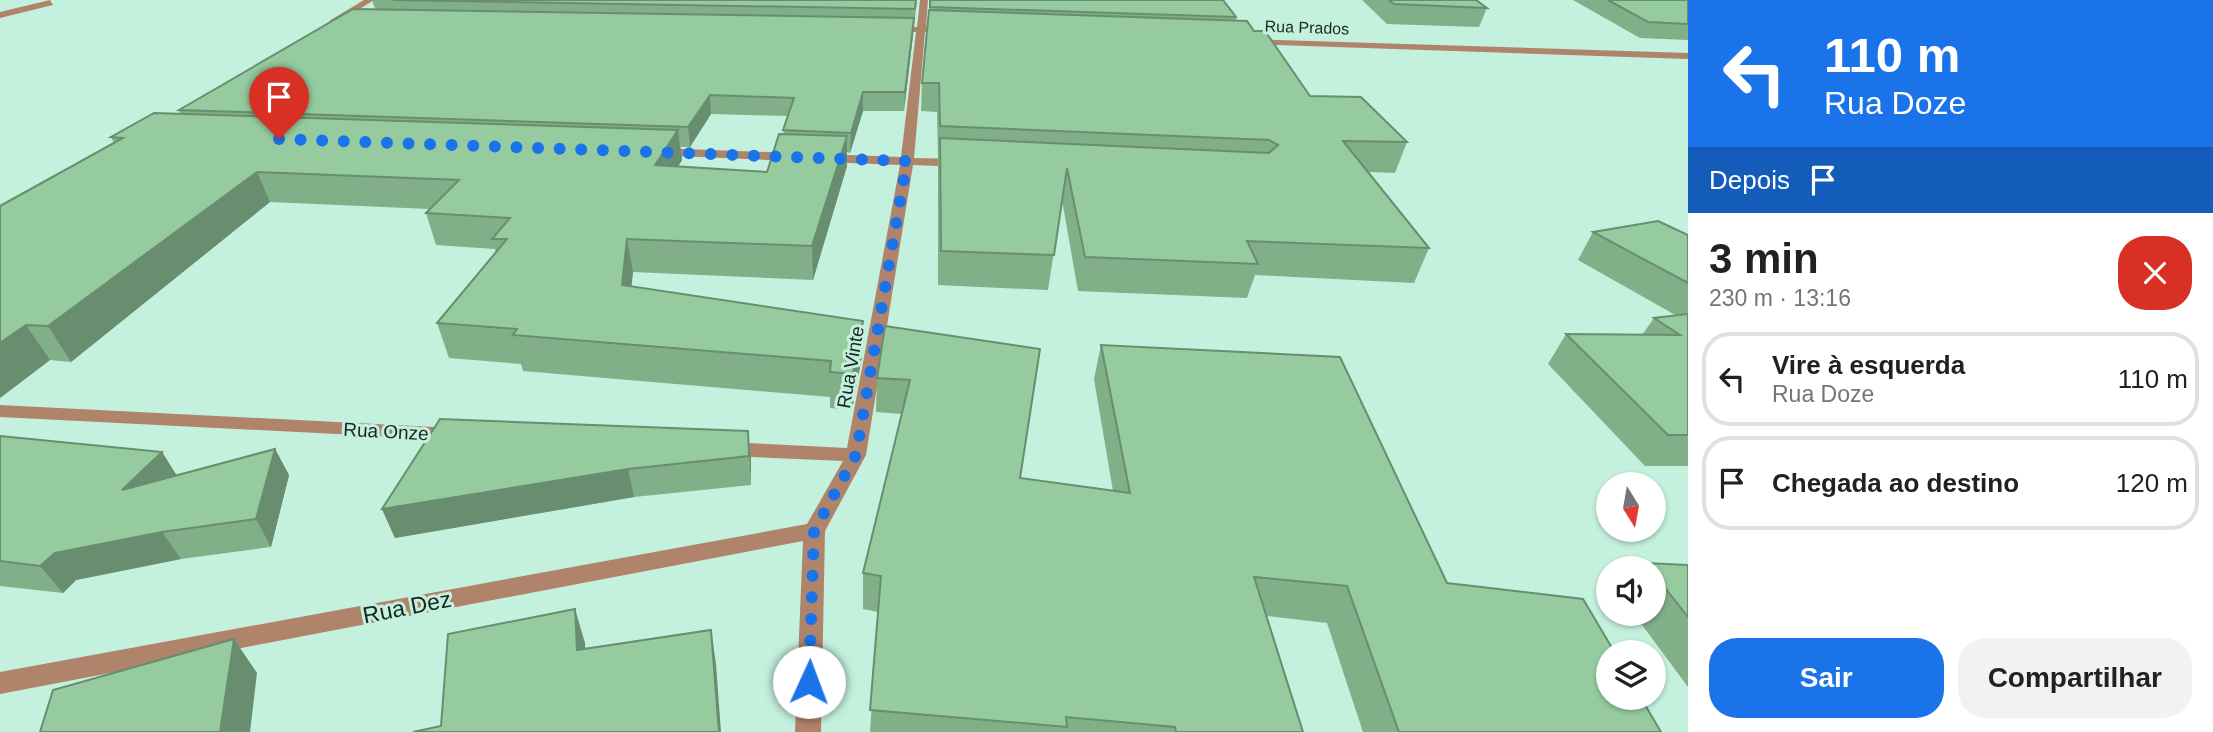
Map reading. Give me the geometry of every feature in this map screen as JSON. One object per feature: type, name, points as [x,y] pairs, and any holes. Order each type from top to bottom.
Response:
[{"type":"street","points":[[326,26],[370,0]]},
{"type":"street","name":"Rua Vinte","points":[[808,732],[814,531],[856,455],[907,161],[924,0]]},
{"type":"street","points":[[0,15],[50,3]]},
{"type":"street","points":[[337,19],[365,19]]},
{"type":"street","points":[[880,29],[963,31]]},
{"type":"street","name":"Rua Prados","points":[[1242,41],[1688,56]]},
{"type":"street","points":[[643,152],[975,164]]},
{"type":"street","name":"Rua Onze","points":[[0,411],[470,435]]},
{"type":"street","points":[[704,447],[856,455]]},
{"type":"street","name":"Rua Dez","points":[[0,683],[814,531]]},
{"type":"building","points":[[393,0],[916,0],[915,9]]},
{"type":"building","points":[[930,0],[1223,0],[1236,17],[930,7]]},
{"type":"building","points":[[1389,0],[1476,0],[1487,8],[1394,4]]},
{"type":"building","points":[[1608,0],[1688,0],[1688,24],[1648,22]]},
{"type":"building","points":[[353,9],[914,18],[905,92],[863,92],[851,133],[783,130],[794,98],[710,95],[688,127],[179,110]]},
{"type":"building","points":[[929,10],[1247,21],[1254,31],[1265,31],[1310,96],[1361,97],[1407,142],[1343,141],[1429,248],[1247,241],[1258,264],[1085,257],[1067,168],[1054,255],[941,251],[940,138],[1269,153],[1278,145],[1269,140],[940,126],[939,83],[922,83]]},
{"type":"building","points":[[154,113],[678,130],[655,165],[767,172],[779,134],[847,136],[812,246],[627,239],[622,285],[863,321],[853,374],[830,372],[831,361],[513,335],[517,329],[437,323],[507,239],[492,239],[510,218],[426,213],[459,180],[257,172],[48,326],[26,325],[0,343],[0,206],[123,138],[111,137]]},
{"type":"building","points":[[1658,221],[1688,235],[1688,283],[1593,232]]},
{"type":"building","points":[[1688,314],[1688,435],[1668,435],[1566,334],[1680,335],[1654,318]]},
{"type":"building","points":[[885,326],[1040,349],[1020,478],[1130,493],[1101,345],[1340,357],[1447,583],[1583,599],[1596,621],[1596,626],[1599,626],[1607,640],[1596,640],[1596,710],[1648,710],[1661,732],[1399,732],[1347,586],[1254,577],[1303,732],[1176,732],[1175,727],[1066,717],[1067,727],[870,710],[881,576],[863,573],[910,380],[877,378]]},
{"type":"building","points":[[440,419],[748,431],[749,456],[628,469],[382,509]]},
{"type":"building","points":[[0,436],[162,452],[122,490],[275,449],[256,519],[162,532],[55,553],[40,566],[0,561]]},
{"type":"building","points":[[1666,564],[1688,565],[1688,617],[1666,589]]},
{"type":"building","points":[[575,609],[577,650],[711,630],[719,732],[413,732],[441,726],[448,634]]},
{"type":"building","points":[[234,639],[220,732],[40,732],[53,690]]},
{"type":"route","points":[[279,139],[907,161],[856,455],[814,531],[809,682]]}]
